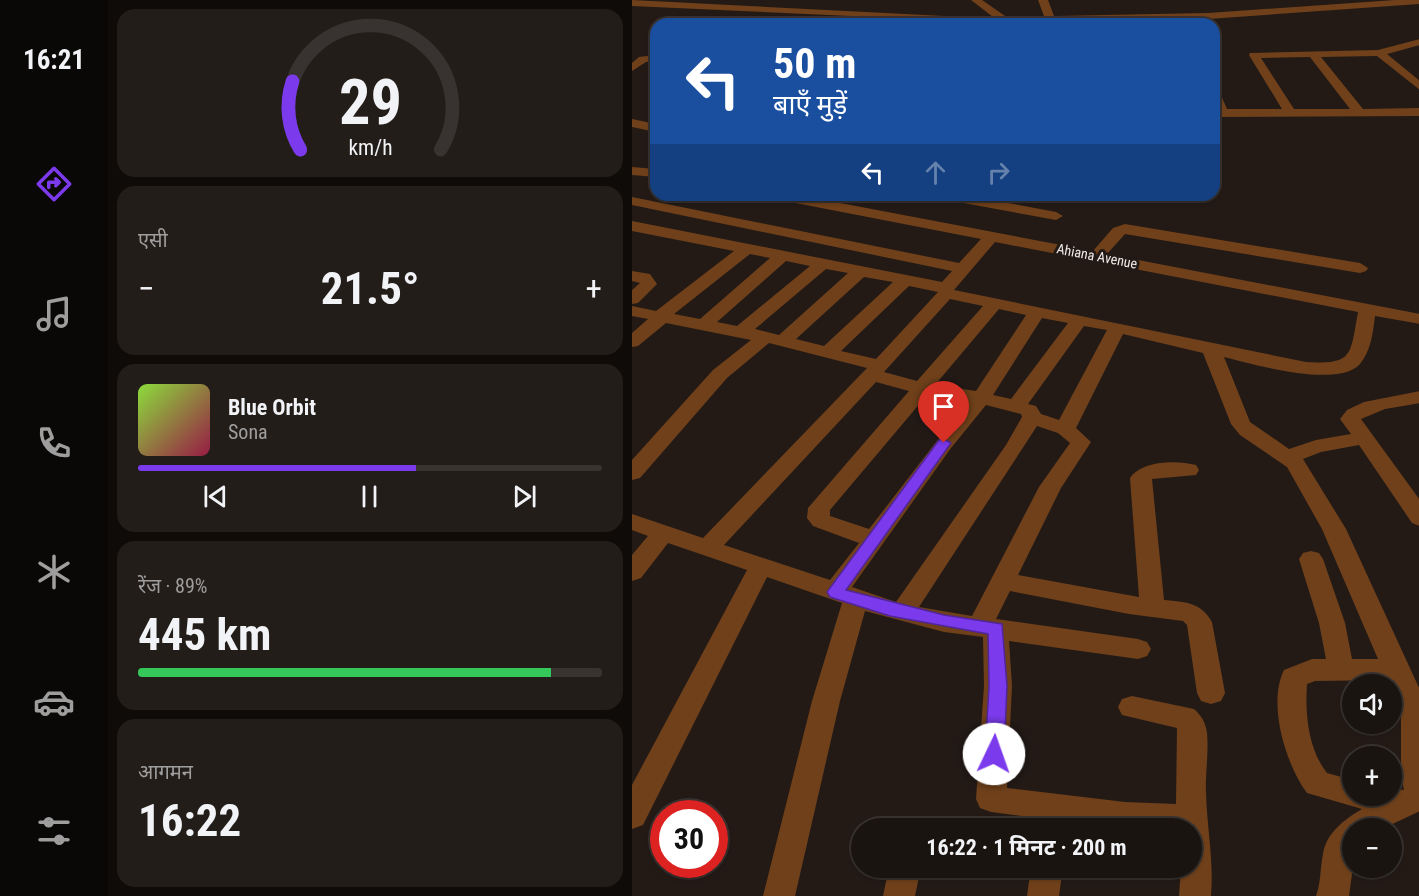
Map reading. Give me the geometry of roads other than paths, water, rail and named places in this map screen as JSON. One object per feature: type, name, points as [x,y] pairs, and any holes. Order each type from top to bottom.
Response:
[{"type":"street","points":[[744,18],[773,0]]},
{"type":"street","points":[[976,0],[1002,18]]},
{"type":"street","points":[[1043,0],[1050,18],[1239,13],[1400,1],[1416,11]]},
{"type":"street","points":[[632,1],[912,18]]},
{"type":"street","points":[[1042,18],[1239,13],[1330,3],[1420,1]]},
{"type":"street","points":[[1223,2],[1239,13]]},
{"type":"street","points":[[757,8],[879,10],[989,18]]},
{"type":"street","points":[[1291,113],[1253,57],[1380,53],[1404,45],[1419,45]]},
{"type":"street","points":[[1380,53],[1420,87]]},
{"type":"street","points":[[1313,54],[1360,112]]},
{"type":"street","points":[[632,69],[643,58],[650,58]]},
{"type":"street","points":[[1220,113],[1420,112]]},
{"type":"street","points":[[632,123],[650,127]]},
{"type":"street","points":[[632,171],[650,172]]},
{"type":"street","points":[[632,201],[964,269]]},
{"type":"street","name":"Ahiana Avenue","points":[[811,201],[1420,319]]},
{"type":"street","points":[[831,206],[838,201]]},
{"type":"street","points":[[975,201],[1056,216]]},
{"type":"street","points":[[632,226],[905,281],[1078,321],[1118,327],[1293,365],[1338,368],[1352,362],[1358,352],[1367,309]]},
{"type":"street","points":[[1097,255],[1118,231],[1125,229],[1360,268]]},
{"type":"street","points":[[707,548],[876,371],[992,236]]},
{"type":"street","points":[[632,342],[661,316],[748,248]]},
{"type":"street","points":[[704,325],[782,256]]},
{"type":"street","points":[[741,332],[822,264]]},
{"type":"street","points":[[632,474],[720,374],[775,339],[859,272]]},
{"type":"street","points":[[632,276],[644,278],[649,284],[632,300]]},
{"type":"street","points":[[828,352],[905,281]]},
{"type":"street","points":[[874,539],[821,521],[817,513],[920,388],[995,303]]},
{"type":"street","points":[[632,311],[775,339],[828,352],[920,388],[981,398],[1024,412],[1065,429],[1080,439],[1080,445],[1050,487],[1002,581],[987,628],[998,686],[991,799],[1125,816],[1169,818]]},
{"type":"street","points":[[779,896],[826,701],[846,596],[874,539],[981,398],[1037,312]]},
{"type":"street","points":[[902,612],[1016,446],[1024,412],[1078,321]]},
{"type":"street","points":[[1065,429],[1118,327]]},
{"type":"street","points":[[1211,349],[1241,424],[1301,471],[1334,529],[1415,711],[1414,798],[1373,818]]},
{"type":"street","points":[[1420,397],[1381,404],[1351,416],[1351,424],[1413,498],[1420,518]]},
{"type":"street","points":[[1287,458],[1316,446],[1363,438]]},
{"type":"street","points":[[1152,606],[1141,478],[1155,471],[1188,470]]},
{"type":"street","points":[[632,522],[846,596],[902,612],[987,628],[1138,649]]},
{"type":"street","points":[[632,572],[664,532]]},
{"type":"street","points":[[1311,559],[1332,623],[1341,670]]},
{"type":"street","points":[[632,815],[761,566]]},
{"type":"street","points":[[1002,581],[1129,605],[1190,612],[1199,622],[1211,693]]},
{"type":"street","points":[[1342,791],[1325,787],[1312,778],[1304,763],[1295,719],[1294,678],[1312,670],[1398,669]]},
{"type":"street","points":[[1132,707],[1184,717],[1190,722],[1193,733],[1191,818]]},
{"type":"street","points":[[1332,896],[1335,891],[1339,851],[1342,847]]},
{"type":"street","points":[[899,896],[903,878]]},
{"type":"street","points":[[1195,896],[1196,878]]}]
